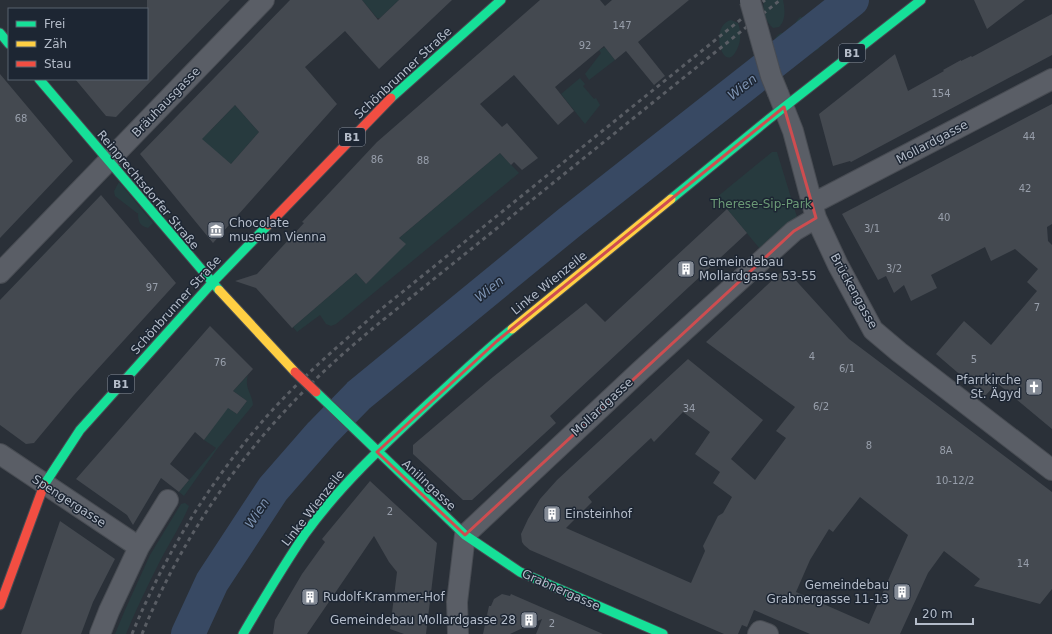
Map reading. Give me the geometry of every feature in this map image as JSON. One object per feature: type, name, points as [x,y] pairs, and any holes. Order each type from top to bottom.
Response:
[{"type":"main road","name":"Schönbrunner Straße","points":[[0,604],[44,484],[80,430],[212,283],[386,102],[501,0]]},
{"type":"main road","name":"Linke Wienzeile","points":[[243,634],[279,573],[306,533],[334,498],[377,452],[497,340],[781,100],[921,0]]},
{"type":"main road","points":[[0,33],[8,43]]},
{"type":"main road","name":"Reinprechtsdorfer Straße","points":[[40,80],[212,283],[293,370],[360,436]]},
{"type":"main road","name":"Anilingasse","points":[[360,436],[465,535]]},
{"type":"main road","name":"Grabnergasse","points":[[465,535],[520,572],[663,634]]},
{"type":"street","name":"Bräuhausgasse","points":[[0,272],[264,0]]},
{"type":"street","name":"Brückengasse","points":[[750,0],[771,76],[793,131],[814,211],[838,265],[873,330],[905,357],[1052,470]]},
{"type":"street","name":"Mollardgasse","points":[[465,535],[814,211],[1052,79]]},
{"type":"street","name":"Spengergasse","points":[[0,454],[139,547]]},
{"type":"street","points":[[100,634],[109,610],[139,547],[168,500]]},
{"type":"street","points":[[458,634],[457,602],[465,535]]},
{"type":"street","points":[[758,634],[760,631],[768,634]]},
{"type":"highlighted area","points":[[784,107],[816,218],[794,231],[465,535],[377,452],[497,341]]},
{"type":"green space","points":[[362,0],[399,0],[380,18],[377,18]]},
{"type":"green space","points":[[764,0],[783,0],[784,18],[779,27],[773,28],[766,19],[763,4]]},
{"type":"green space","points":[[800,17],[810,20],[817,28],[819,33],[821,39],[819,49],[813,52],[804,47],[797,38],[795,26],[796,21]]},
{"type":"green space","points":[[731,20],[738,23],[740,38],[738,47],[733,56],[728,58],[724,55],[719,40],[720,31],[724,24]]},
{"type":"green space","points":[[781,33],[785,33],[791,40],[795,53],[792,67],[783,70],[777,62],[773,51],[774,40]]},
{"type":"green space","points":[[605,47],[615,60],[589,80],[585,74],[601,53],[599,50]]},
{"type":"green space","points":[[580,78],[585,84],[583,86],[594,99],[596,98],[600,105],[585,124],[561,94]]},
{"type":"green space","points":[[235,105],[259,132],[231,164],[197,139],[212,129]]},
{"type":"green space","name":"Therese-Sip-Park","points":[[772,152],[777,152],[797,217],[760,249],[717,197]]},
{"type":"green space","points":[[500,153],[519,173],[336,324],[331,326],[326,324],[320,315],[297,332],[293,327],[356,273],[366,284],[405,244],[399,238]]},
{"type":"green space","points":[[119,182],[153,223],[148,228],[143,226],[140,222],[138,213],[115,196],[114,191]]},
{"type":"green space","points":[[248,375],[247,384],[253,405],[217,449],[184,496],[179,492],[216,448],[204,440],[215,425],[204,391],[237,414],[247,401],[233,391]]},
{"type":"green space","points":[[185,503],[189,506],[186,513],[151,579],[126,634],[115,634],[150,555],[181,504]]},
{"type":"building","points":[[147,0],[230,0],[116,117],[106,116],[76,80],[148,80]]},
{"type":"building","points":[[290,0],[362,0],[378,20],[399,0],[452,0],[379,69],[345,31],[305,67],[337,104],[213,243],[140,154]],"holes":[[[235,105],[259,132],[231,164],[202,139]]]},
{"type":"building","points":[[540,0],[600,0],[605,6],[612,0],[689,0],[638,42],[665,76],[654,85],[626,51],[615,60],[604,46],[555,87],[574,111],[558,125],[514,75],[480,104],[502,127],[507,123],[538,158],[522,170],[514,162],[511,165],[500,153],[399,238],[406,244],[366,284],[356,273],[292,328],[256,288],[235,281],[257,274],[304,223],[302,222],[377,142]]},
{"type":"building","points":[[974,0],[1025,0],[987,29]]},
{"type":"building","points":[[1052,14],[1052,55],[851,162],[833,166],[819,114],[895,54],[908,91],[961,60],[971,56],[972,57]]},
{"type":"building","points":[[0,74],[73,161],[0,238]]},
{"type":"building","points":[[1052,104],[1052,224],[1047,227],[1048,241],[1052,245],[1052,429],[997,383],[985,396],[936,354],[964,321],[991,345],[1037,291],[1027,282],[1038,269],[1015,249],[991,261],[985,247],[931,275],[937,288],[911,301],[904,285],[894,293],[886,276],[878,280],[842,214]]},
{"type":"building","points":[[101,195],[176,283],[74,395],[34,443],[26,444],[0,425],[0,300]]},
{"type":"building","points":[[727,209],[747,233],[550,416],[556,423],[472,500],[463,500],[413,454],[413,445],[493,377],[586,303],[605,322]]},
{"type":"building","points":[[780,273],[790,274],[849,339],[1052,492],[1052,589],[1040,604],[974,586],[980,579],[944,551],[928,573],[900,634],[810,634],[754,610],[747,627],[742,625],[738,634],[724,634],[530,550],[524,545],[521,534],[540,499],[557,480],[688,359],[763,420],[731,459],[755,480],[786,438],[776,431],[795,407],[706,342]],"holes":[[[683,412],[710,432],[695,454],[720,472],[713,483],[732,497],[723,513],[718,516],[703,546],[705,551],[691,583],[566,528],[592,502],[588,497],[651,438],[654,442]],[[860,497],[908,535],[869,624],[796,592],[810,560],[829,529],[833,532]]]},
{"type":"building","points":[[210,326],[253,369],[233,391],[247,401],[237,414],[228,408],[204,440],[195,432],[170,464],[189,480],[179,492],[161,478],[133,525],[127,515],[76,479]]},
{"type":"building","points":[[370,481],[437,543],[426,634],[404,634],[390,629],[397,572],[389,562],[374,536],[307,634],[273,634],[275,620],[302,574],[325,542],[322,539]]},
{"type":"building","points":[[60,521],[115,559],[93,602],[81,634],[21,634]]},
{"type":"building","name":"Gemeindebau Mollardgasse 28","points":[[502,594],[510,596],[511,594],[603,634],[536,634],[542,619],[510,634],[483,634],[489,606],[491,606],[494,599]]},
{"type":"waterway","name":"Wien","points":[[188,634],[212,582],[273,489],[321,434],[359,395],[570,222],[852,0]]},
{"type":"railway","points":[[132,634],[159,575],[190,519],[226,466],[267,416],[294,388],[336,348],[380,310],[765,0]]},
{"type":"railway","points":[[142,634],[173,568],[210,506],[231,476],[277,419],[312,383],[341,355],[383,320],[780,0]]},
{"type":"traffic: fast","points":[[391,98],[501,0]]},
{"type":"traffic: fast","points":[[671,199],[769,119],[921,0]]},
{"type":"traffic: fast","points":[[0,33],[8,43]]},
{"type":"traffic: fast","points":[[40,80],[219,290]]},
{"type":"traffic: fast","points":[[44,485],[80,430],[212,283],[268,225]]},
{"type":"traffic: fast","points":[[243,634],[273,583],[305,534],[334,498],[364,465],[397,433],[480,356],[512,329]]},
{"type":"traffic: fast","points":[[316,392],[465,535],[520,572],[663,634]]},
{"type":"traffic: slow","points":[[512,329],[671,199]]},
{"type":"traffic: slow","points":[[219,290],[295,372]]},
{"type":"traffic: jam","points":[[268,225],[391,98]]},
{"type":"traffic: jam","points":[[295,372],[316,392]]},
{"type":"traffic: jam","points":[[0,605],[44,485]]},
{"type":"place","name":"Chocolate museum Vienna","points":[[216,230]]},
{"type":"place","name":"Gemeindebau Mollardgasse 53-55","points":[[686,269]]},
{"type":"place","name":"Pfarrkirche St. Ägyd","points":[[1034,387]]},
{"type":"place","name":"Einsteinhof","points":[[552,514]]},
{"type":"place","name":"Gemeindebau Grabnergasse 11-13","points":[[902,592]]},
{"type":"place","name":"Rudolf-Krammer-Hof","points":[[310,597]]},
{"type":"place","name":"Gemeindebau Mollardgasse 28","points":[[529,620]]}]
